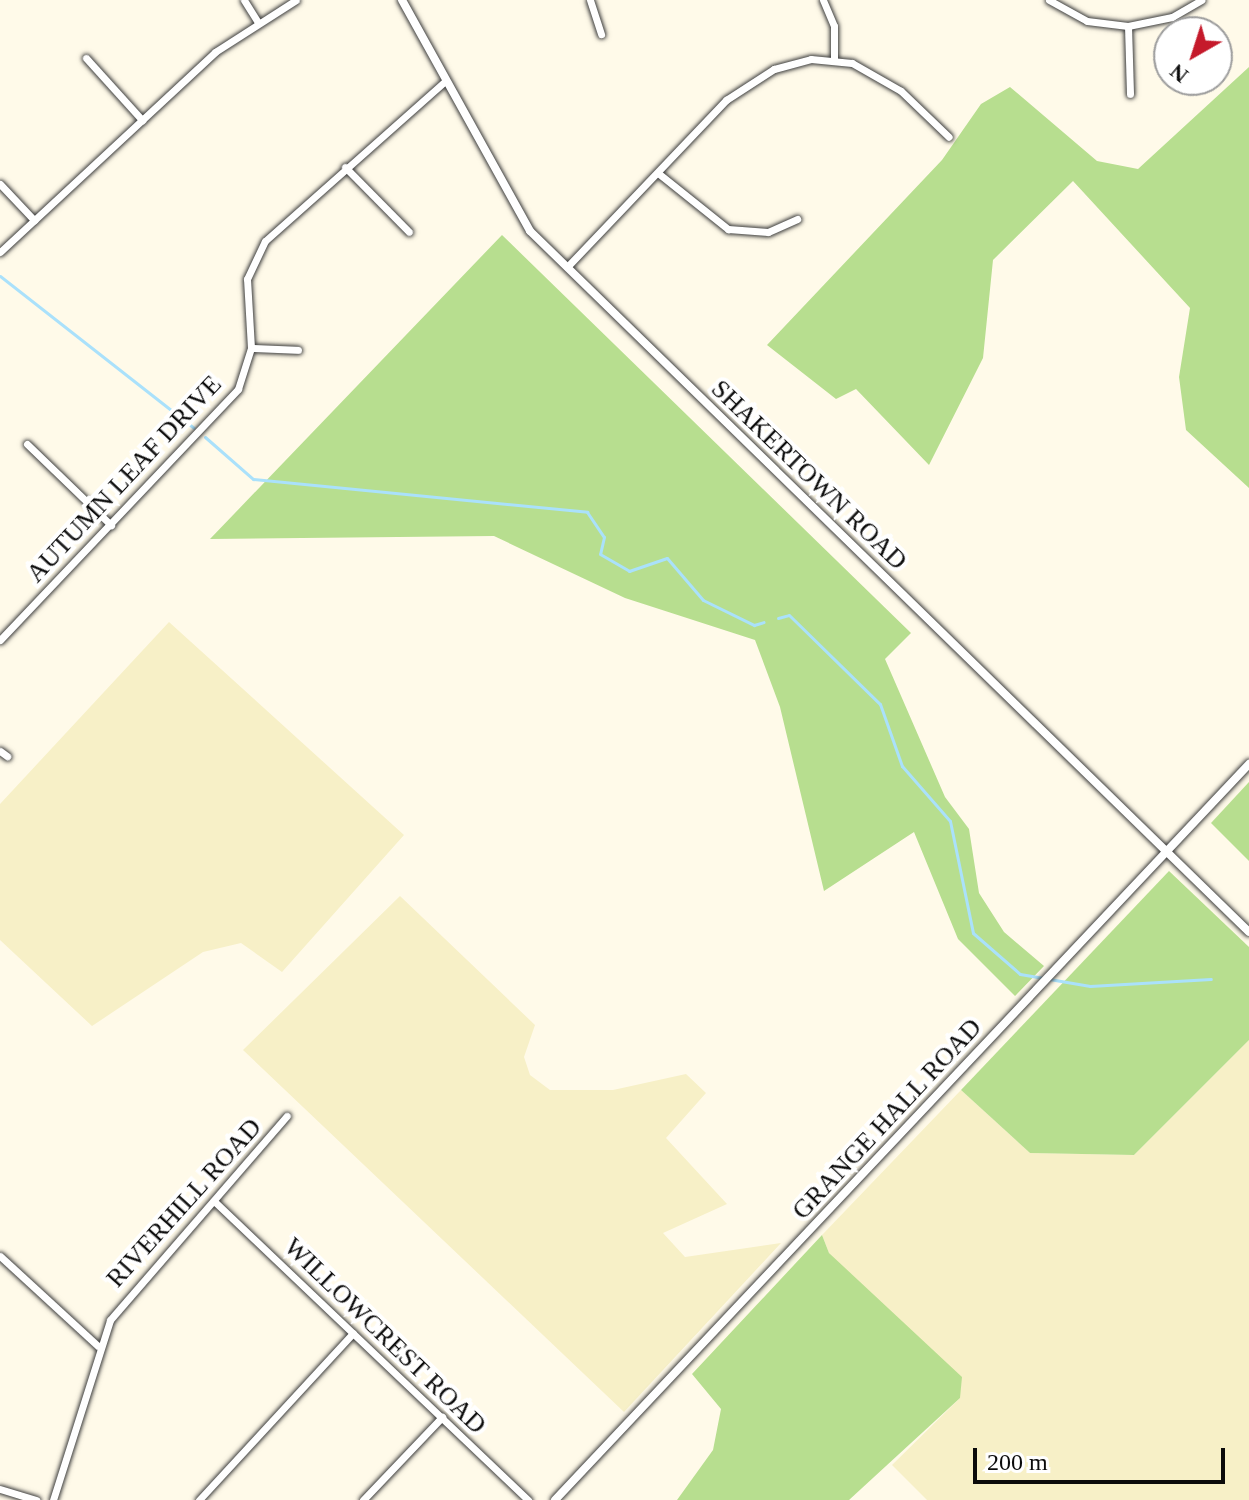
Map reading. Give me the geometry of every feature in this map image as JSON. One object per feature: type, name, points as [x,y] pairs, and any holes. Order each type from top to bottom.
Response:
[{"type":"street","points":[[244,0],[257,21]]},
{"type":"street","points":[[0,252],[142,120],[257,21],[296,0]]},
{"type":"street","name":"SHAKERTOWN ROAD","points":[[402,0],[511,205],[567,267],[1249,932]]},
{"type":"street","points":[[590,0],[601,34]]},
{"type":"street","points":[[823,0],[834,26],[834,59]]},
{"type":"street","points":[[1049,0],[1087,21],[1128,26],[1172,17],[1201,0]]},
{"type":"street","points":[[1128,26],[1130,94]]},
{"type":"street","points":[[86,58],[142,120]]},
{"type":"street","points":[[567,267],[750,80],[785,65],[834,59],[886,80],[949,137]]},
{"type":"street","name":"AUTUMN LEAF DRIVE","points":[[0,640],[230,400],[251,348],[252,263],[345,167],[445,81]]},
{"type":"street","points":[[345,167],[409,232]]},
{"type":"street","points":[[658,173],[728,229],[768,232],[797,219]]},
{"type":"street","points":[[0,184],[34,220]]},
{"type":"street","points":[[251,348],[298,350]]},
{"type":"street","points":[[27,444],[111,525]]},
{"type":"street","name":"GRANGE HALL ROAD","points":[[555,1500],[1249,764]]},
{"type":"street","name":"RIVERHILL ROAD","points":[[53,1500],[98,1346],[133,1286],[214,1201],[287,1116]]},
{"type":"street","name":"WILLOWCREST ROAD","points":[[214,1201],[528,1500]]},
{"type":"street","points":[[0,1256],[98,1346]]},
{"type":"street","points":[[199,1500],[353,1333]]},
{"type":"street","points":[[363,1500],[442,1417]]},
{"type":"street","points":[[0,1489],[36,1500]]},
{"type":"shaded area","points":[[169,622],[404,835],[282,972],[241,943],[203,952],[92,1026],[0,940],[0,804]]},
{"type":"shaded area","points":[[400,896],[535,1025],[524,1057],[530,1075],[550,1090],[613,1090],[686,1074],[706,1093],[666,1138],[727,1204],[663,1233],[685,1257],[781,1243],[624,1412],[243,1050]]},
{"type":"shaded area","points":[[1249,1040],[1249,1500],[927,1500],[892,1465],[960,1398],[829,1253],[822,1235],[961,1090],[1030,1153],[1134,1155]]},
{"type":"green space","points":[[1249,67],[1249,488],[1186,430],[1179,377],[1190,308],[1073,181],[993,260],[983,358],[929,465],[856,389],[836,399],[767,345],[942,160],[981,104],[1010,87],[1097,161],[1138,169],[1217,96],[1233,96],[1233,82]]},
{"type":"green space","points":[[502,235],[911,633],[885,659],[945,797],[969,829],[979,893],[1004,932],[1044,966],[1015,996],[958,939],[914,832],[824,891],[780,707],[755,640],[625,598],[494,536],[210,539]]},
{"type":"green space","points":[[1249,782],[1249,861],[1211,823]]},
{"type":"green space","points":[[1169,871],[1249,947],[1249,1040],[1134,1155],[1030,1153],[961,1090]]},
{"type":"green space","points":[[822,1235],[829,1253],[962,1377],[960,1398],[849,1500],[677,1500],[713,1450],[721,1409],[692,1374]]},
{"type":"waterway","points":[[0,276],[194,428]]},
{"type":"waterway","points":[[205,437],[253,479],[587,512],[604,537],[600,554],[629,571],[667,558],[703,600],[754,625],[764,622]]},
{"type":"waterway","points":[[778,618],[789,615],[880,704],[902,766],[950,821],[973,933],[1020,974],[1090,986],[1211,979]]}]
